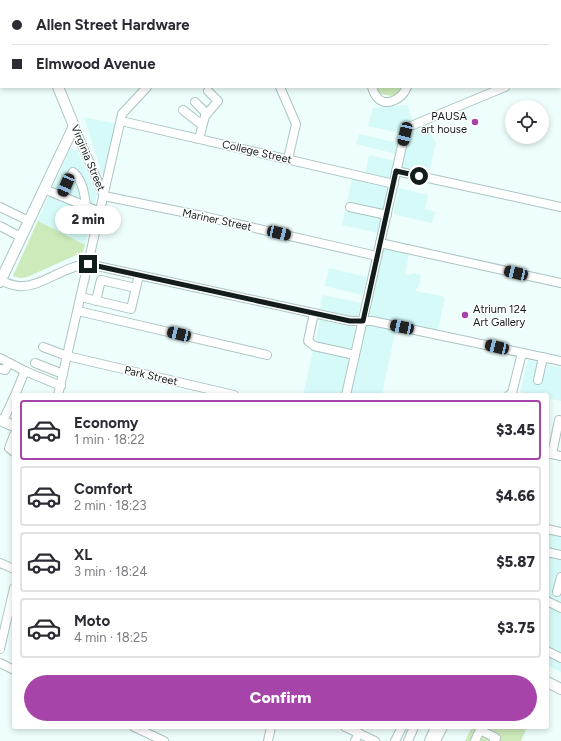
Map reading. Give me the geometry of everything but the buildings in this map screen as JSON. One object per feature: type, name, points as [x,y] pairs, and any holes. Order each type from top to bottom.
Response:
[{"type":"main road","name":"Virginia Street","points":[[58,88],[74,126]]},
{"type":"main road","points":[[0,281],[74,126]]},
{"type":"main road","points":[[1,420],[12,425]]},
{"type":"main road","points":[[549,683],[561,689]]},
{"type":"street","points":[[104,196],[122,114],[146,88]]},
{"type":"street","points":[[280,88],[296,124],[288,159]]},
{"type":"street","points":[[372,88],[376,97],[383,101],[390,102],[398,99],[406,88]]},
{"type":"street","points":[[346,393],[406,128],[501,88]]},
{"type":"street","points":[[199,139],[202,125],[207,114],[218,101],[208,91]]},
{"type":"street","points":[[195,102],[207,114]]},
{"type":"street","points":[[183,110],[202,125]]},
{"type":"street","name":"College Street","points":[[121,121],[394,184]]},
{"type":"street","name":"Virginia Street","points":[[59,393],[104,196],[74,126]]},
{"type":"street","points":[[396,171],[561,208]]},
{"type":"street","points":[[61,196],[73,172],[77,175],[85,195],[86,207]]},
{"type":"street","points":[[44,189],[100,212]]},
{"type":"street","name":"Mariner Street","points":[[104,196],[207,217],[377,256]]},
{"type":"street","points":[[0,206],[29,221]]},
{"type":"street","points":[[350,207],[387,215]]},
{"type":"street","points":[[0,226],[21,237]]},
{"type":"street","points":[[380,243],[561,283]]},
{"type":"street","points":[[0,281],[19,287],[32,285],[76,266],[88,264],[350,321],[372,321],[561,361]]},
{"type":"street","points":[[110,282],[114,269]]},
{"type":"street","points":[[81,297],[131,309],[139,275]]},
{"type":"street","points":[[96,301],[101,280],[136,288]]},
{"type":"street","points":[[78,311],[267,355]]},
{"type":"street","points":[[314,313],[308,341],[314,346],[355,355]]},
{"type":"street","name":"Park Street","points":[[43,346],[67,356],[225,393]]},
{"type":"street","points":[[512,393],[522,353]]},
{"type":"street","points":[[0,358],[25,371],[61,386]]},
{"type":"street","points":[[538,380],[543,358]]},
{"type":"street","points":[[0,369],[5,370],[9,363]]},
{"type":"street","points":[[35,363],[63,374]]},
{"type":"street","points":[[15,393],[25,371]]},
{"type":"street","points":[[1,420],[12,400]]},
{"type":"street","points":[[559,420],[549,454],[561,456]]},
{"type":"street","points":[[12,440],[9,448],[12,450]]},
{"type":"street","points":[[549,529],[561,532]]},
{"type":"street","points":[[549,552],[561,555]]},
{"type":"street","points":[[0,563],[12,569]]},
{"type":"street","points":[[557,592],[561,577]]},
{"type":"street","points":[[549,602],[561,608]]},
{"type":"street","points":[[0,649],[11,619],[12,609]]},
{"type":"street","points":[[549,652],[561,658]]},
{"type":"street","points":[[0,663],[12,669]]},
{"type":"street","points":[[137,729],[154,739],[164,741]]},
{"type":"street","points":[[268,741],[271,729]]},
{"type":"street","points":[[347,729],[357,737],[373,741]]},
{"type":"street","points":[[395,741],[401,729]]},
{"type":"street","points":[[408,741],[413,729]]},
{"type":"street","points":[[429,741],[434,729]]},
{"type":"street","points":[[436,741],[442,729]]},
{"type":"street","points":[[475,741],[481,729],[496,738],[494,741]]},
{"type":"shaded area","points":[[407,105],[414,124],[405,134],[368,126],[373,108]]},
{"type":"shaded area","points":[[84,117],[117,124],[103,176]]},
{"type":"shaded area","points":[[426,125],[436,143],[429,174],[401,168],[408,135]]},
{"type":"shaded area","points":[[359,134],[402,144],[400,155],[356,144]]},
{"type":"shaded area","points":[[70,149],[77,150],[97,195],[83,252],[27,277],[20,278],[13,276]]},
{"type":"shaded area","points":[[369,155],[395,161],[391,178],[389,179],[365,175]]},
{"type":"shaded area","points":[[353,174],[394,184],[382,234],[342,225]]},
{"type":"shaded area","points":[[399,188],[428,195],[425,209],[435,212],[432,223],[393,214]]},
{"type":"shaded area","points":[[380,243],[410,250],[405,274],[411,275],[412,273],[421,275],[418,289],[416,288],[416,291],[445,297],[437,335],[363,321]]},
{"type":"shaded area","points":[[329,268],[367,277],[362,295],[325,286]]},
{"type":"shaded area","points":[[323,295],[361,303],[358,316],[354,317],[320,309]]},
{"type":"shaded area","points":[[320,320],[356,328],[341,393],[303,393]]},
{"type":"shaded area","points":[[366,322],[396,328],[382,393],[349,393]]},
{"type":"shaded area","points":[[528,360],[561,368],[561,401],[549,398],[549,393],[520,392]]},
{"type":"shaded area","points":[[549,533],[561,536],[561,672],[549,666]]},
{"type":"green space","points":[[376,88],[402,88],[399,93],[391,96],[378,93]]},
{"type":"green space","points":[[38,221],[85,245],[83,252],[27,277],[20,278],[13,276]]},
{"type":"green space","points":[[471,729],[526,729],[521,741],[465,741]]},
{"type":"place","name":"PAUSA art house","points":[[475,122]]},
{"type":"place","name":"Atrium 124 Art Gallery","points":[[465,315]]},
{"type":"route","points":[[88,264],[350,321],[363,321],[396,171],[419,176]]}]
